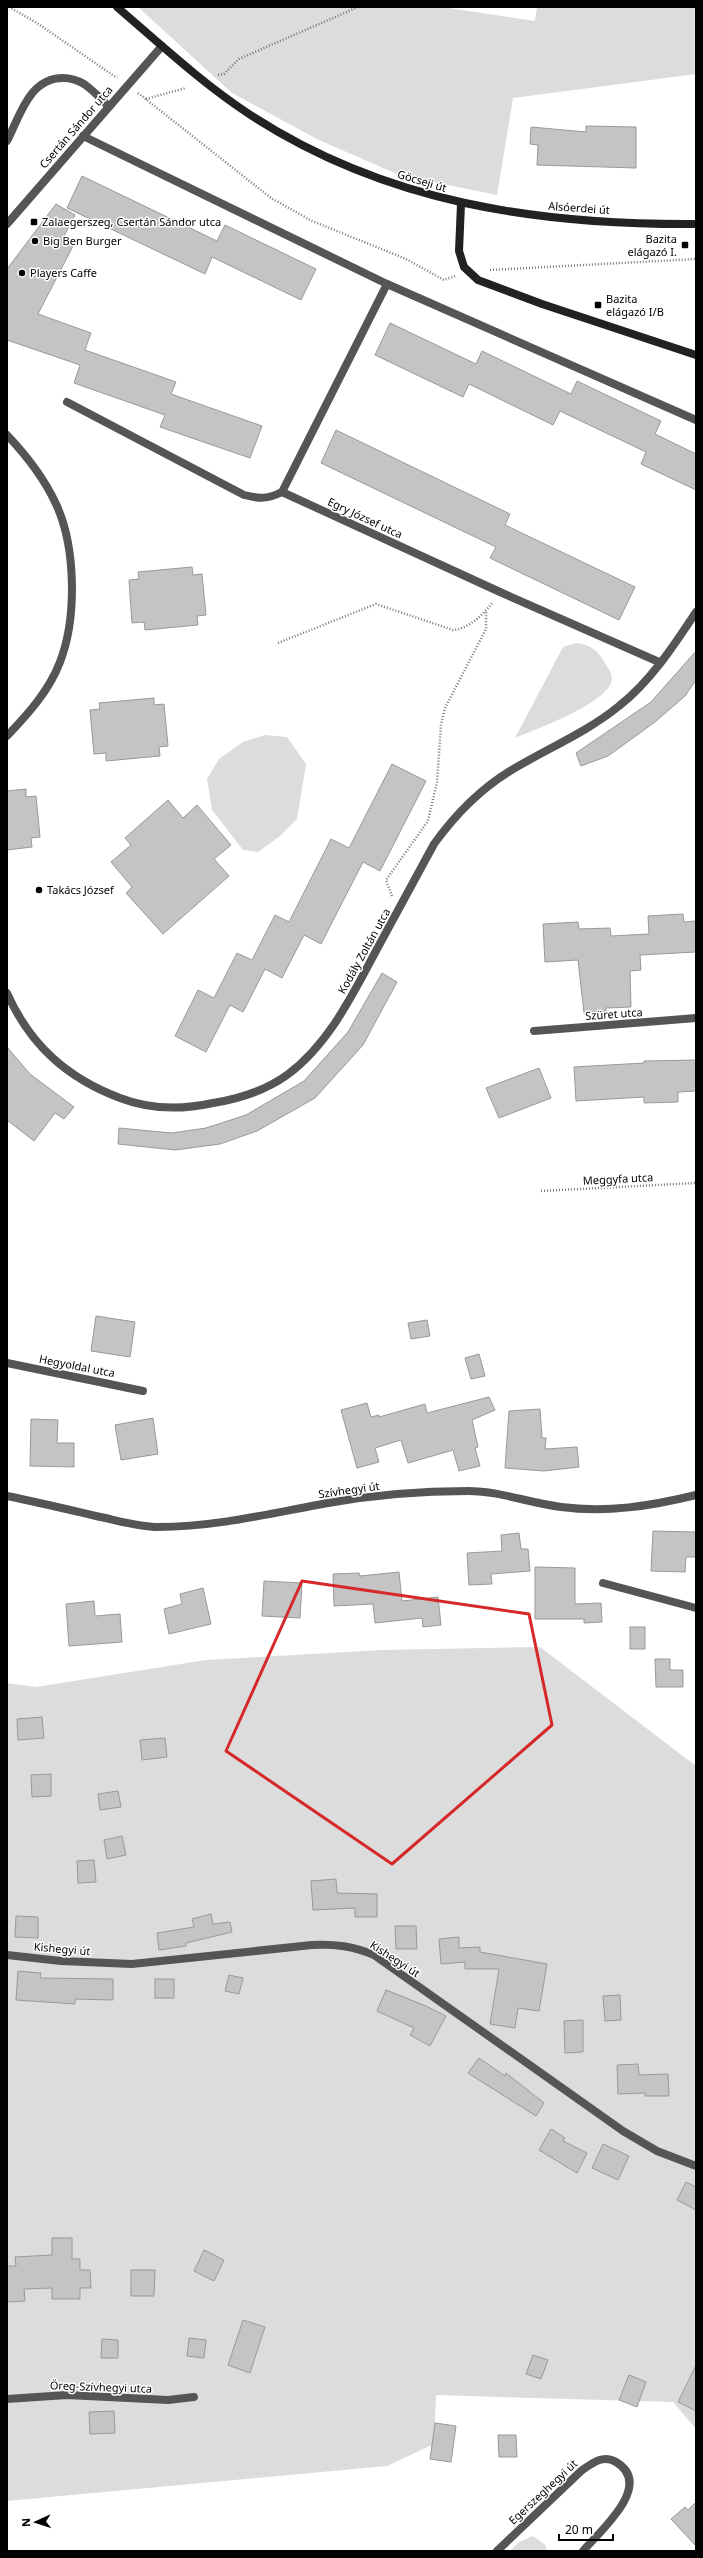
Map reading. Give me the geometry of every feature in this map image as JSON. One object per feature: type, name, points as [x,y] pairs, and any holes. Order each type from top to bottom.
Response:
[{"type":"main road","name":"Göcseji út","points":[[117,7],[226,98],[306,147],[373,177],[461,204]]},
{"type":"main road","name":"Alsóerdei út","points":[[461,204],[531,216],[565,219],[696,224]]},
{"type":"main road","points":[[461,204],[458,250],[464,267],[478,280],[508,292],[696,355]]},
{"type":"street","name":"Csertán Sándor utca","points":[[7,224],[162,46]]},
{"type":"street","points":[[7,141],[31,92],[41,83],[54,78],[71,78],[83,83],[109,107]]},
{"type":"street","points":[[83,136],[386,284],[696,420]]},
{"type":"street","points":[[67,402],[244,495],[259,499],[272,497],[282,492],[386,284]]},
{"type":"street","points":[[7,434],[39,473],[57,505],[65,534],[71,569],[72,600],[69,632],[60,662],[45,691],[7,736]]},
{"type":"street","name":"Egry József utca","points":[[282,492],[500,592],[659,662]]},
{"type":"street","name":"Kodály Zoltán utca","points":[[7,993],[17,1015],[40,1047],[66,1070],[100,1090],[126,1100],[159,1108],[192,1107],[224,1101],[256,1091],[286,1075],[312,1052],[339,1018],[434,844],[464,807],[509,771],[586,729],[620,705],[659,662],[696,612]]},
{"type":"street","name":"Szüret utca","points":[[534,1031],[696,1018]]},
{"type":"street","name":"Hegyoldal utca","points":[[7,1363],[143,1391]]},
{"type":"street","name":"Szívhegyi út","points":[[7,1496],[124,1522],[157,1527],[199,1524],[277,1514],[344,1501],[460,1491],[494,1492],[519,1500],[561,1507],[597,1510],[652,1506],[696,1495]]},
{"type":"street","points":[[603,1583],[696,1608]]},
{"type":"street","name":"Kishegyi út","points":[[7,1955],[61,1961],[132,1964],[312,1945],[332,1944],[355,1947],[374,1955],[623,2131],[657,2151],[696,2166]]},
{"type":"street","name":"Öreg-Szívhegyi utca","points":[[7,2399],[67,2395],[168,2400],[194,2397]]},
{"type":"street","name":"Egerszeghegyi út","points":[[497,2551],[581,2471],[594,2461],[610,2459],[621,2465],[628,2475],[630,2490],[623,2505],[583,2551]]},
{"type":"path","points":[[10,7],[37,23],[146,99],[271,198],[312,221],[406,259],[444,280],[470,272],[696,259]]},
{"type":"path","points":[[217,75],[224,74],[239,59],[358,7]]},
{"type":"path","points":[[146,99],[186,88]]},
{"type":"path","points":[[278,643],[376,604],[453,630],[462,629],[486,611],[500,592]]},
{"type":"path","points":[[397,912],[386,880],[428,821],[437,782],[438,747],[442,719],[446,708],[486,629],[486,611]]},
{"type":"path","name":"Meggyfa utca","points":[[541,1191],[696,1183]]},
{"type":"highlighted area","points":[[302,1581],[529,1614],[552,1725],[392,1864],[226,1751]]},
{"type":"shaded area","points":[[138,7],[442,7],[535,21],[537,7],[696,7],[696,74],[513,98],[497,195],[399,175],[319,140],[232,93]]},
{"type":"shaded area","points":[[576,643],[586,645],[594,649],[600,655],[611,673],[611,683],[595,700],[582,708],[515,738],[563,647]]},
{"type":"shaded area","points":[[265,735],[287,737],[306,764],[297,819],[280,836],[258,852],[243,850],[212,810],[207,779],[219,759],[243,742]]},
{"type":"shaded area","points":[[540,1647],[696,1766],[696,2429],[673,2402],[436,2395],[434,2444],[387,2466],[7,2501],[7,1683],[36,1687],[206,1660],[382,1650]]},
{"type":"shaded area","points":[[533,2536],[545,2545],[547,2551],[510,2551],[519,2542]]},
{"type":"building","points":[[586,126],[636,127],[636,168],[537,165],[538,145],[530,144],[531,127],[586,132]]},
{"type":"building","points":[[82,176],[217,241],[225,225],[316,269],[301,300],[212,257],[205,274],[67,208]]},
{"type":"building","points":[[56,204],[75,215],[62,240],[73,246],[38,314],[91,333],[85,350],[176,382],[171,394],[262,426],[250,458],[160,427],[165,415],[74,383],[80,365],[7,340],[7,269]]},
{"type":"building","points":[[390,323],[476,364],[482,351],[571,394],[577,381],[661,421],[655,434],[696,454],[696,490],[641,464],[646,452],[560,411],[553,425],[469,384],[463,397],[375,355]]},
{"type":"building","points":[[336,430],[510,514],[505,525],[635,587],[619,620],[490,558],[496,547],[321,463]]},
{"type":"building","points":[[192,567],[193,575],[202,574],[206,615],[197,616],[198,625],[145,630],[144,622],[132,623],[129,580],[139,579],[138,572]]},
{"type":"building","points":[[696,651],[696,680],[685,696],[655,722],[608,756],[581,766],[576,753],[651,702]]},
{"type":"building","points":[[154,698],[154,705],[164,704],[168,746],[159,747],[160,756],[106,761],[106,753],[94,754],[90,710],[100,709],[99,703]]},
{"type":"building","points":[[392,764],[426,781],[380,871],[363,862],[321,944],[304,935],[282,978],[265,969],[243,1012],[230,1005],[206,1052],[175,1036],[198,990],[214,998],[237,953],[252,960],[275,915],[289,922],[331,839],[349,848]]},
{"type":"building","points":[[26,789],[26,797],[36,796],[40,837],[31,838],[32,847],[7,850],[7,791]]},
{"type":"building","points":[[168,800],[183,818],[197,805],[231,845],[214,859],[229,876],[163,934],[126,893],[132,887],[111,862],[131,845],[125,838]]},
{"type":"building","points":[[683,914],[684,922],[696,921],[696,952],[640,955],[641,970],[630,971],[631,1007],[606,1008],[606,1011],[584,1013],[578,960],[545,962],[543,924],[578,922],[579,929],[610,928],[611,936],[649,934],[648,916]]},
{"type":"building","points":[[382,973],[397,982],[363,1045],[315,1098],[257,1131],[220,1144],[175,1150],[118,1144],[119,1128],[172,1133],[206,1128],[246,1115],[304,1081],[348,1032]]},
{"type":"building","points":[[7,1047],[30,1074],[74,1107],[64,1119],[55,1113],[34,1141],[7,1120]]},
{"type":"building","points":[[696,1060],[696,1091],[678,1092],[678,1102],[644,1103],[644,1097],[576,1101],[574,1067],[644,1063],[644,1061]]},
{"type":"building","points":[[539,1068],[551,1098],[499,1118],[486,1088]]},
{"type":"building","points":[[96,1316],[135,1322],[130,1357],[91,1351]]},
{"type":"building","points":[[427,1320],[430,1336],[411,1339],[408,1323]]},
{"type":"building","points":[[479,1354],[485,1376],[471,1379],[465,1358]]},
{"type":"building","points":[[489,1397],[495,1410],[472,1420],[478,1447],[475,1448],[480,1466],[459,1471],[453,1450],[408,1463],[401,1440],[375,1448],[379,1462],[357,1468],[341,1410],[367,1403],[371,1417],[379,1415],[379,1417],[425,1404],[427,1413]]},
{"type":"building","points":[[540,1409],[542,1438],[546,1438],[545,1449],[577,1447],[579,1467],[544,1471],[505,1468],[509,1411]]},
{"type":"building","points":[[153,1418],[158,1454],[121,1460],[115,1425]]},
{"type":"building","points":[[31,1419],[58,1420],[57,1443],[74,1443],[74,1467],[30,1466]]},
{"type":"building","points":[[653,1531],[696,1532],[696,1557],[686,1557],[685,1572],[651,1571]]},
{"type":"building","points":[[519,1533],[521,1549],[528,1549],[530,1571],[491,1574],[492,1584],[469,1585],[467,1553],[502,1551],[501,1535]]},
{"type":"building","points":[[535,1567],[575,1568],[575,1604],[601,1603],[602,1622],[584,1623],[584,1619],[535,1619]]},
{"type":"building","points":[[399,1572],[402,1601],[438,1597],[441,1625],[423,1627],[422,1618],[375,1623],[373,1604],[334,1606],[333,1574],[359,1573],[360,1576]]},
{"type":"building","points":[[264,1581],[302,1583],[300,1618],[262,1616]]},
{"type":"building","points":[[203,1588],[211,1624],[169,1634],[164,1609],[182,1604],[180,1594]]},
{"type":"building","points":[[94,1601],[95,1616],[120,1614],[122,1642],[69,1646],[66,1604]]},
{"type":"building","points":[[630,1627],[645,1627],[645,1649],[630,1649]]},
{"type":"building","points":[[655,1659],[670,1659],[670,1670],[683,1670],[683,1687],[656,1687]]},
{"type":"building","points":[[42,1717],[44,1738],[18,1740],[17,1719]]},
{"type":"building","points":[[165,1738],[167,1757],[142,1760],[140,1740]]},
{"type":"building","points":[[51,1774],[51,1796],[32,1797],[31,1775]]},
{"type":"building","points":[[118,1791],[121,1807],[100,1810],[98,1794]]},
{"type":"building","points":[[122,1836],[126,1855],[107,1859],[104,1840]]},
{"type":"building","points":[[94,1860],[96,1882],[78,1883],[77,1861]]},
{"type":"building","points":[[336,1879],[337,1893],[377,1894],[377,1917],[355,1917],[355,1908],[313,1910],[311,1881]]},
{"type":"building","points":[[211,1914],[213,1924],[230,1922],[232,1932],[186,1943],[186,1946],[159,1950],[157,1933],[194,1927],[192,1919]]},
{"type":"building","points":[[16,1916],[38,1917],[38,1938],[15,1937]]},
{"type":"building","points":[[395,1926],[416,1926],[417,1949],[396,1949]]},
{"type":"building","points":[[459,1937],[459,1948],[480,1947],[480,1952],[547,1964],[539,2011],[518,2008],[515,2028],[490,2024],[499,1969],[465,1969],[465,1962],[441,1964],[439,1939]]},
{"type":"building","points":[[18,1971],[41,1973],[40,1978],[113,1979],[113,2000],[75,1999],[75,2004],[16,2000]]},
{"type":"building","points":[[229,1975],[243,1978],[239,1994],[225,1991]]},
{"type":"building","points":[[155,1979],[174,1979],[174,1998],[155,1998]]},
{"type":"building","points":[[386,1990],[426,2006],[446,2016],[430,2046],[410,2035],[414,2028],[377,2011]]},
{"type":"building","points":[[620,1995],[621,2020],[605,2021],[603,1996]]},
{"type":"building","points":[[583,2020],[583,2052],[565,2053],[564,2021]]},
{"type":"building","points":[[479,2058],[505,2076],[506,2073],[544,2103],[536,2116],[468,2073]]},
{"type":"building","points":[[638,2064],[639,2075],[668,2074],[669,2096],[645,2096],[645,2093],[618,2094],[617,2065]]},
{"type":"building","points":[[551,2129],[565,2138],[563,2141],[587,2153],[577,2173],[539,2150]]},
{"type":"building","points":[[603,2144],[629,2156],[618,2180],[592,2168]]},
{"type":"building","points":[[686,2182],[696,2187],[696,2210],[677,2200]]},
{"type":"building","points":[[52,2238],[72,2238],[72,2259],[80,2259],[80,2270],[90,2270],[91,2288],[80,2288],[80,2299],[52,2299],[52,2288],[24,2289],[25,2301],[7,2302],[7,2266],[16,2266],[15,2257],[52,2255]]},
{"type":"building","points":[[204,2250],[224,2260],[214,2281],[194,2271]]},
{"type":"building","points":[[131,2270],[155,2270],[154,2296],[131,2296]]},
{"type":"building","points":[[243,2320],[265,2327],[250,2373],[228,2365]]},
{"type":"building","points":[[189,2338],[206,2340],[204,2358],[187,2356]]},
{"type":"building","points":[[102,2339],[118,2340],[118,2358],[101,2358]]},
{"type":"building","points":[[533,2355],[548,2360],[541,2379],[526,2374]]},
{"type":"building","points":[[696,2365],[696,2411],[678,2402]]},
{"type":"building","points":[[629,2375],[646,2382],[637,2407],[619,2400]]},
{"type":"building","points":[[114,2411],[115,2433],[90,2434],[89,2412]]},
{"type":"building","points":[[435,2423],[456,2426],[451,2462],[430,2459]]},
{"type":"building","points":[[498,2435],[516,2435],[517,2457],[499,2457]]},
{"type":"building","points":[[696,2502],[696,2546],[671,2519],[685,2507],[688,2510]]},
{"type":"place","name":"Zalaegerszeg, Csertán Sándor utca","points":[[34,222]]},
{"type":"place","name":"Big Ben Burger","points":[[35,241]]},
{"type":"place","name":"Bazita elágazó I.","points":[[685,245]]},
{"type":"place","name":"Players Caffe","points":[[22,273]]},
{"type":"place","name":"Bazita elágazó I/B","points":[[598,305]]},
{"type":"place","name":"Takács József","points":[[39,890]]}]
